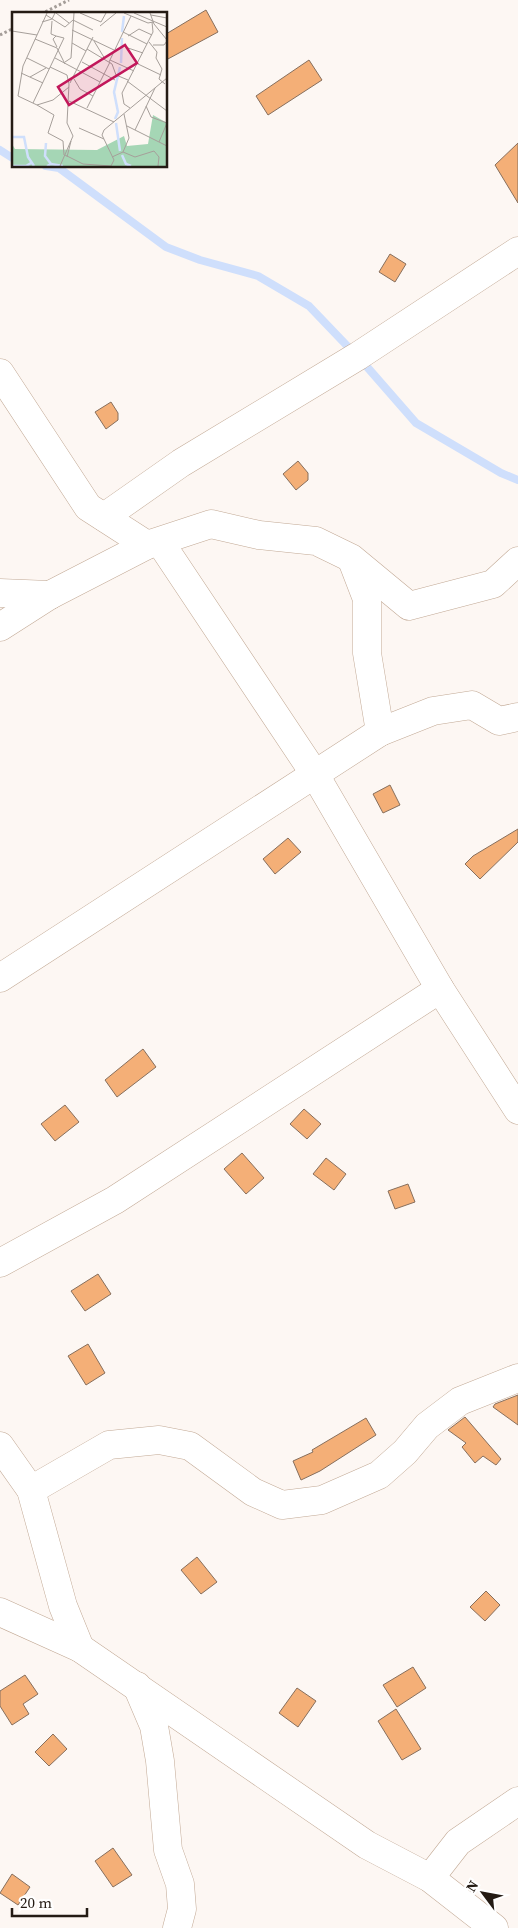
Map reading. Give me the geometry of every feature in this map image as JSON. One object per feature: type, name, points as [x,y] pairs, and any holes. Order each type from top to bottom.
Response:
[{"type":"street","points":[[104,517],[181,463],[358,356],[518,251]]},
{"type":"street","points":[[0,373],[88,507],[153,543],[314,773],[440,988],[518,1110]]},
{"type":"street","points":[[0,627],[50,595],[153,543],[211,524],[259,535],[316,541],[351,558],[409,606],[493,584],[518,561]]},
{"type":"street","points":[[351,558],[367,599],[367,652],[380,732]]},
{"type":"street","points":[[0,594],[50,595]]},
{"type":"street","points":[[0,978],[380,732],[432,711],[472,705],[499,721],[518,716]]},
{"type":"street","points":[[0,1263],[115,1200],[440,988]]},
{"type":"street","points":[[31,1490],[109,1446],[159,1440],[190,1446],[253,1492],[282,1505],[322,1500],[379,1475],[405,1452],[427,1426],[460,1401],[518,1378]]},
{"type":"street","points":[[0,1446],[31,1490],[64,1606],[80,1648]]},
{"type":"street","points":[[0,1612],[80,1648],[367,1845],[430,1878],[494,1928]]},
{"type":"street","points":[[137,1686],[154,1726],[160,1760],[168,1850],[180,1884],[182,1909],[178,1928]]},
{"type":"street","points":[[430,1878],[458,1842],[518,1801]]},
{"type":"path","points":[[46,12],[69,0]]},
{"type":"path","points":[[0,35],[12,29]]},
{"type":"building","points":[[206,10],[218,32],[168,59],[168,33]]},
{"type":"building","points":[[309,60],[322,80],[268,115],[256,96]]},
{"type":"building","points":[[518,143],[518,203],[495,165]]},
{"type":"building","points":[[390,254],[406,264],[395,282],[379,272]]},
{"type":"building","points":[[111,402],[118,413],[118,420],[106,429],[95,412]]},
{"type":"building","points":[[298,461],[308,473],[308,480],[296,490],[283,474]]},
{"type":"building","points":[[390,785],[400,805],[383,813],[373,794]]},
{"type":"building","points":[[518,829],[518,842],[480,879],[465,864],[473,856]]},
{"type":"building","points":[[288,838],[301,852],[275,874],[263,859]]},
{"type":"building","points":[[143,1049],[156,1067],[117,1097],[105,1080]]},
{"type":"building","points":[[65,1105],[79,1122],[55,1141],[41,1124]]},
{"type":"building","points":[[304,1109],[321,1124],[307,1139],[290,1124]]},
{"type":"building","points":[[242,1153],[264,1178],[246,1194],[224,1169]]},
{"type":"building","points":[[326,1158],[346,1174],[334,1190],[313,1174]]},
{"type":"building","points":[[408,1184],[415,1202],[395,1209],[388,1191]]},
{"type":"building","points":[[98,1274],[111,1294],[85,1311],[71,1291]]},
{"type":"building","points":[[88,1344],[105,1373],[86,1385],[68,1356]]},
{"type":"building","points":[[518,1395],[518,1425],[493,1407],[495,1404]]},
{"type":"building","points":[[465,1417],[501,1459],[496,1465],[483,1456],[475,1463],[462,1447],[466,1443],[448,1430]]},
{"type":"building","points":[[366,1418],[376,1435],[320,1471],[301,1480],[293,1461],[313,1452],[312,1450]]},
{"type":"building","points":[[197,1557],[217,1582],[201,1594],[181,1570]]},
{"type":"building","points":[[486,1591],[500,1605],[485,1621],[470,1607]]},
{"type":"building","points":[[413,1667],[426,1688],[397,1707],[383,1685]]},
{"type":"building","points":[[25,1675],[38,1694],[23,1704],[29,1714],[12,1725],[0,1706],[0,1691]]},
{"type":"building","points":[[297,1688],[316,1701],[298,1727],[279,1713]]},
{"type":"building","points":[[396,1709],[421,1749],[402,1760],[378,1721]]},
{"type":"building","points":[[53,1734],[67,1749],[49,1766],[35,1752]]},
{"type":"building","points":[[113,1848],[132,1875],[113,1887],[95,1861]]},
{"type":"building","points":[[12,1874],[30,1887],[18,1905],[0,1893]]},
{"type":"waterway","points":[[0,150],[12,158]]},
{"type":"waterway","points":[[59,168],[166,247],[200,260],[258,276],[309,306],[353,352]]},
{"type":"waterway","points":[[361,360],[416,423],[501,473],[518,480]]}]
